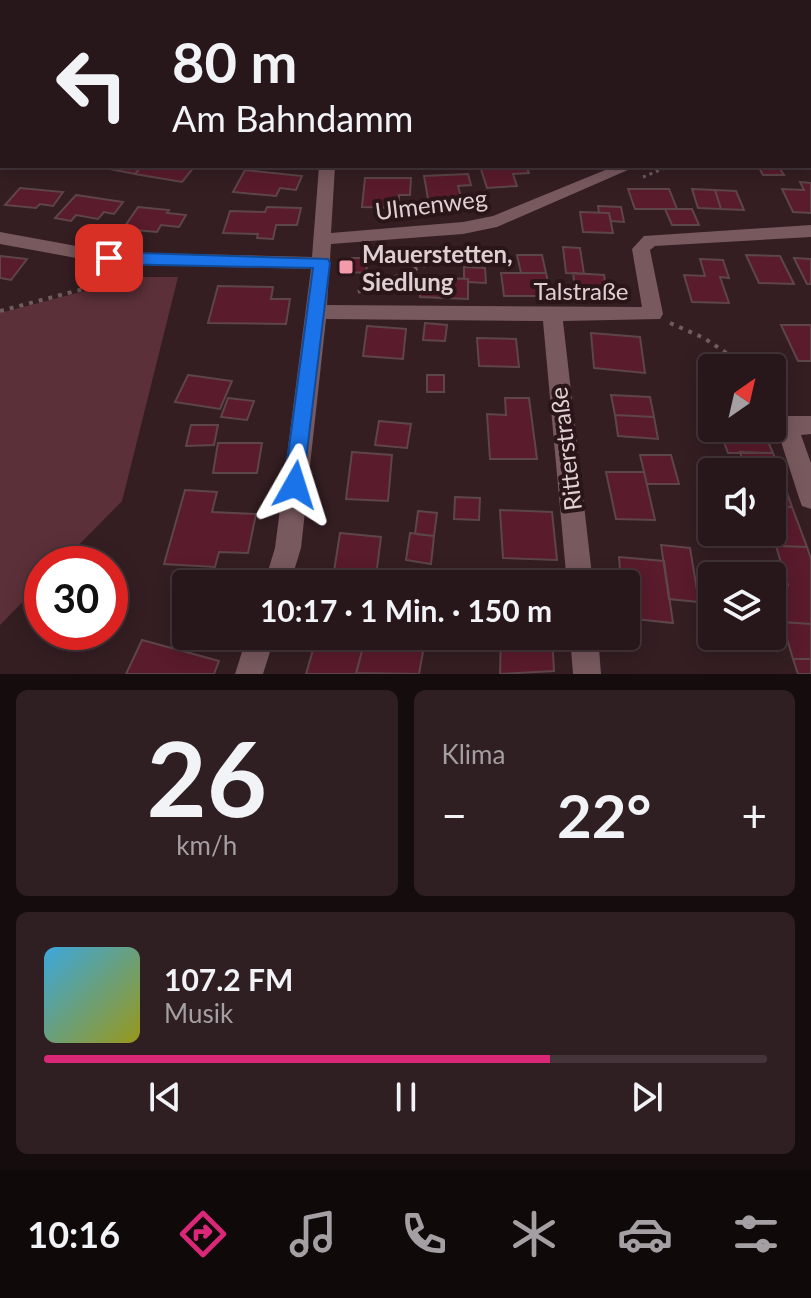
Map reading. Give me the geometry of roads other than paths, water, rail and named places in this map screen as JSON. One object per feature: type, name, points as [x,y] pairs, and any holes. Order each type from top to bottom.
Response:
[{"type":"street","points":[[281,570],[288,548],[322,263],[327,168]]},
{"type":"street","name":"Ulmenweg","points":[[324,239],[463,228],[497,221],[624,168]]},
{"type":"street","name":"Talstraße","points":[[316,312],[653,314],[641,249],[650,240],[811,231]]},
{"type":"street","points":[[0,238],[109,258],[322,263]]},
{"type":"street","name":"Ritterstraße","points":[[552,313],[579,570]]},
{"type":"street","points":[[811,425],[787,426],[811,498]]},
{"type":"street","points":[[249,674],[257,650]]},
{"type":"street","points":[[585,650],[587,674]]},
{"type":"place","name":"Mauerstetten, Siedlung","points":[[346,267]]}]
